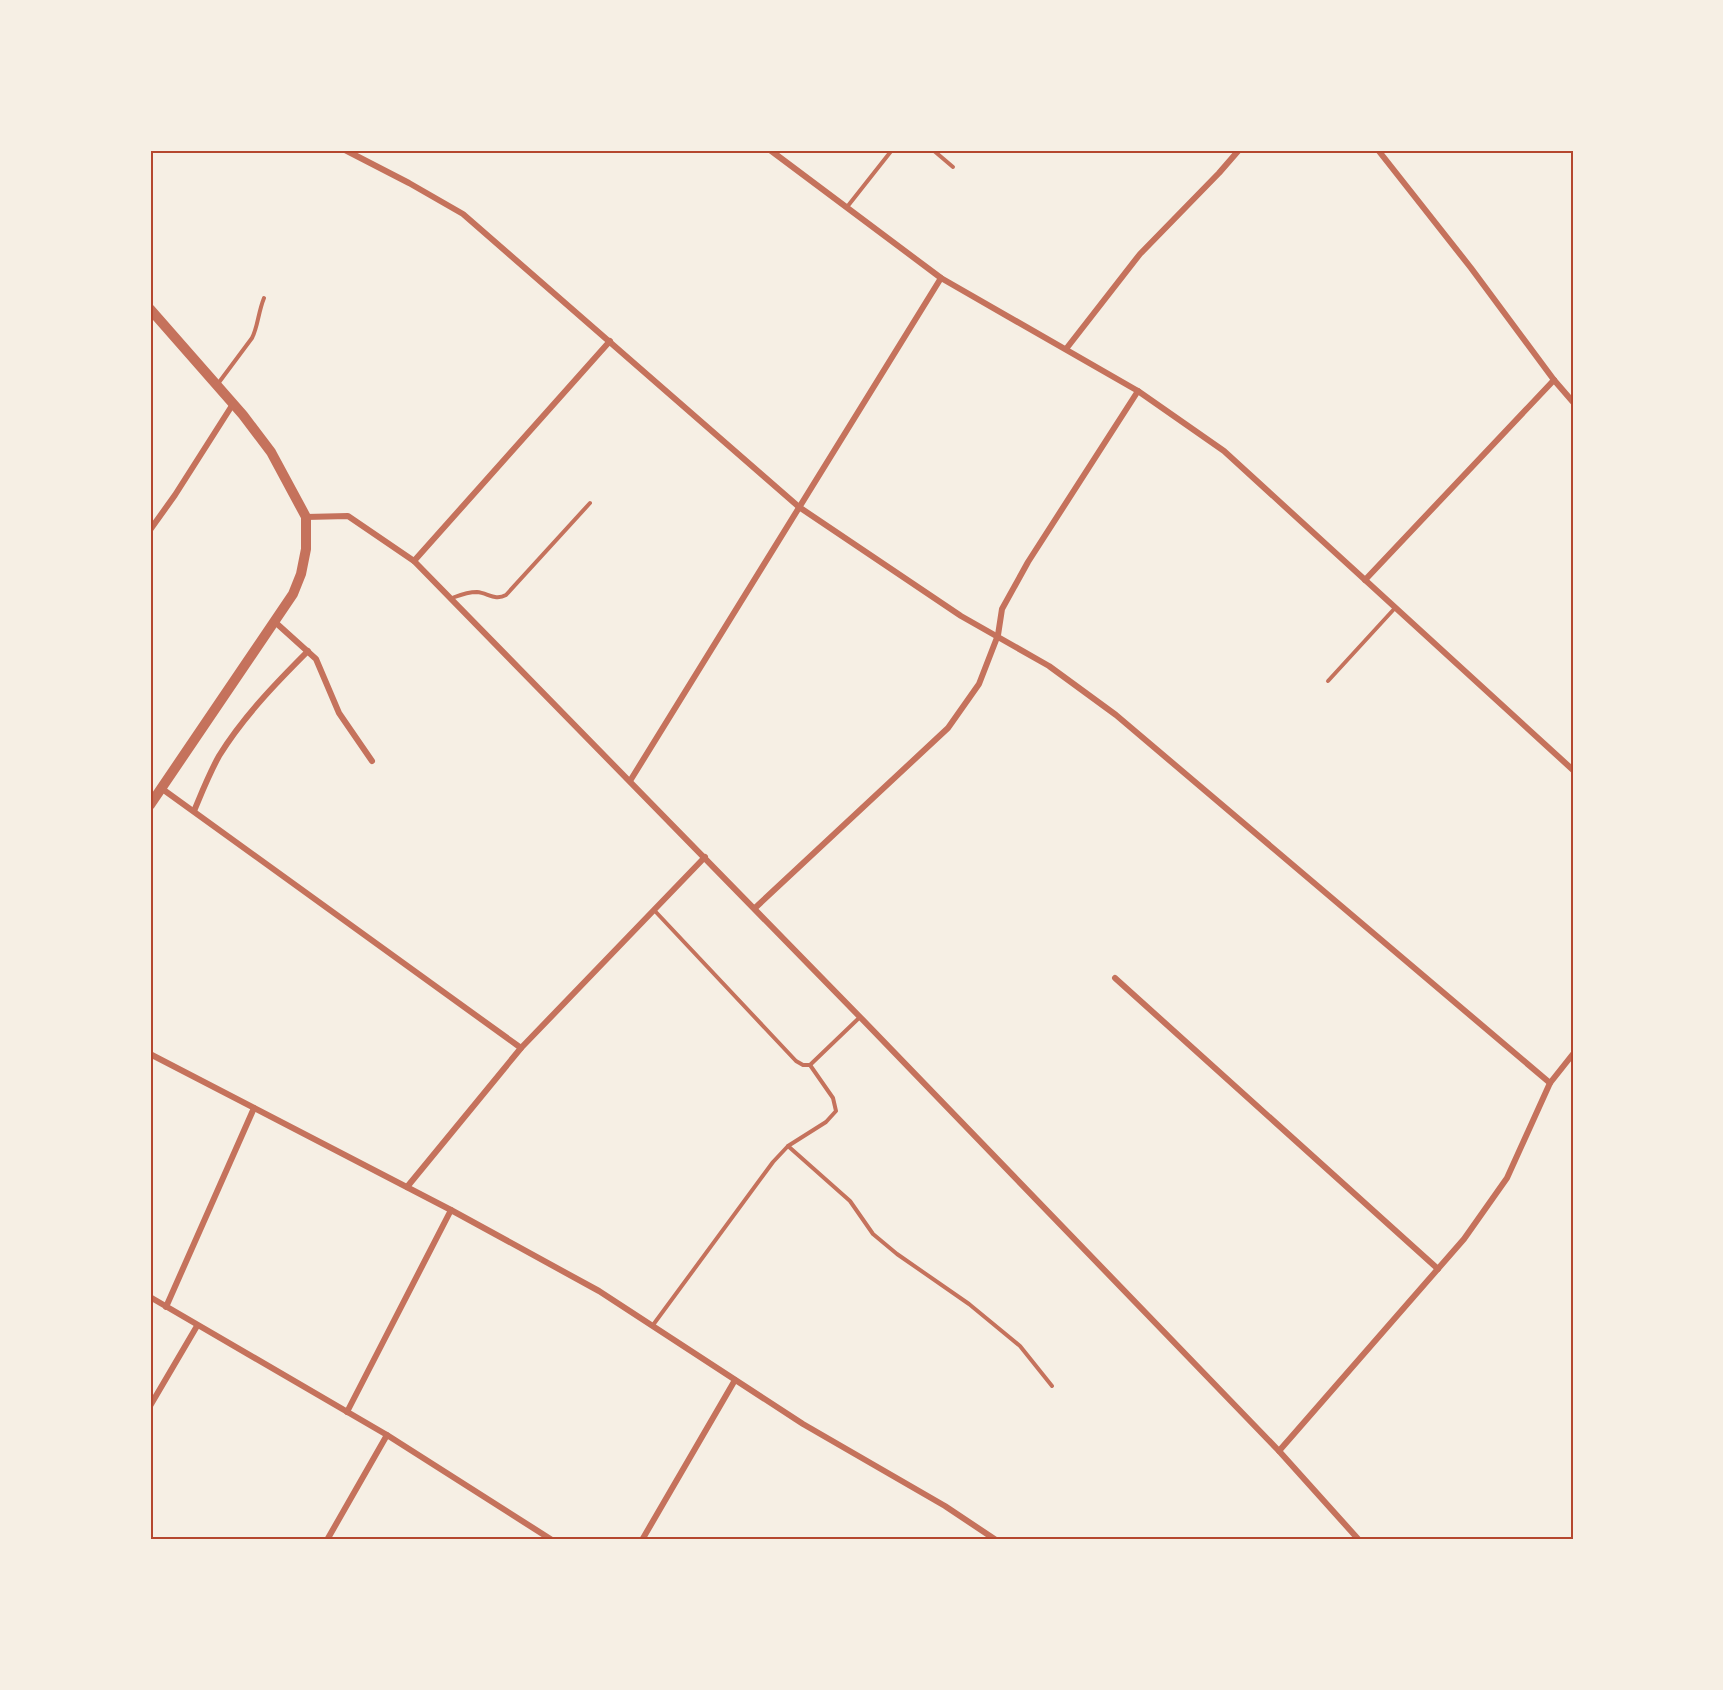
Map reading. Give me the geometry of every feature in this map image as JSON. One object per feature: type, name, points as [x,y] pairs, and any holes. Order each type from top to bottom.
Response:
[{"type":"street","points":[[345,150],[463,214],[799,507],[961,616],[1049,666],[1116,715],[1550,1083]]},
{"type":"street","points":[[770,150],[941,278],[1138,391],[1224,451],[1573,770]]},
{"type":"street","points":[[1066,349],[1140,254],[1239,150]]},
{"type":"street","points":[[1378,150],[1573,402]]},
{"type":"street","points":[[630,781],[941,278]]},
{"type":"street","points":[[150,309],[233,404],[271,452],[306,517],[306,549],[301,574],[293,594],[150,805]]},
{"type":"street","points":[[414,561],[610,340]]},
{"type":"street","points":[[1365,580],[1554,380]]},
{"type":"street","points":[[755,908],[948,728],[979,684],[998,635],[1002,609],[1028,562],[1138,391]]},
{"type":"street","points":[[150,530],[233,404]]},
{"type":"street","points":[[306,517],[348,516],[414,561],[755,908],[1279,1451],[1359,1540]]},
{"type":"street","points":[[275,622],[316,659],[339,713],[372,761]]},
{"type":"street","points":[[194,811],[219,757],[240,726],[271,688],[308,651]]},
{"type":"street","points":[[161,788],[521,1048]]},
{"type":"street","points":[[407,1187],[521,1048],[705,857]]},
{"type":"street","points":[[1115,978],[1438,1269]]},
{"type":"street","points":[[150,1054],[451,1210],[598,1291],[803,1424],[945,1506],[996,1540]]},
{"type":"street","points":[[1279,1451],[1464,1239],[1507,1178],[1550,1083],[1573,1054]]},
{"type":"street","points":[[166,1307],[254,1108]]},
{"type":"street","points":[[347,1412],[451,1210]]},
{"type":"street","points":[[150,1298],[387,1435],[552,1540]]},
{"type":"street","points":[[150,1406],[197,1326]]},
{"type":"street","points":[[642,1540],[735,1380]]},
{"type":"street","points":[[327,1540],[387,1435]]},
{"type":"lane","points":[[847,207],[892,150]]},
{"type":"lane","points":[[933,150],[953,167]]},
{"type":"lane","points":[[217,386],[256,331],[257,315],[264,298]]},
{"type":"lane","points":[[451,599],[468,592],[480,592],[496,598],[507,596],[590,502]]},
{"type":"lane","points":[[1328,681],[1395,608]]},
{"type":"lane","points":[[654,910],[796,1061],[803,1065],[810,1065],[860,1017]]},
{"type":"lane","points":[[653,1325],[773,1162],[788,1146],[826,1122],[836,1111],[833,1098],[810,1065]]},
{"type":"lane","points":[[788,1146],[850,1201],[873,1234],[897,1254],[969,1304],[1020,1346],[1052,1386]]}]
